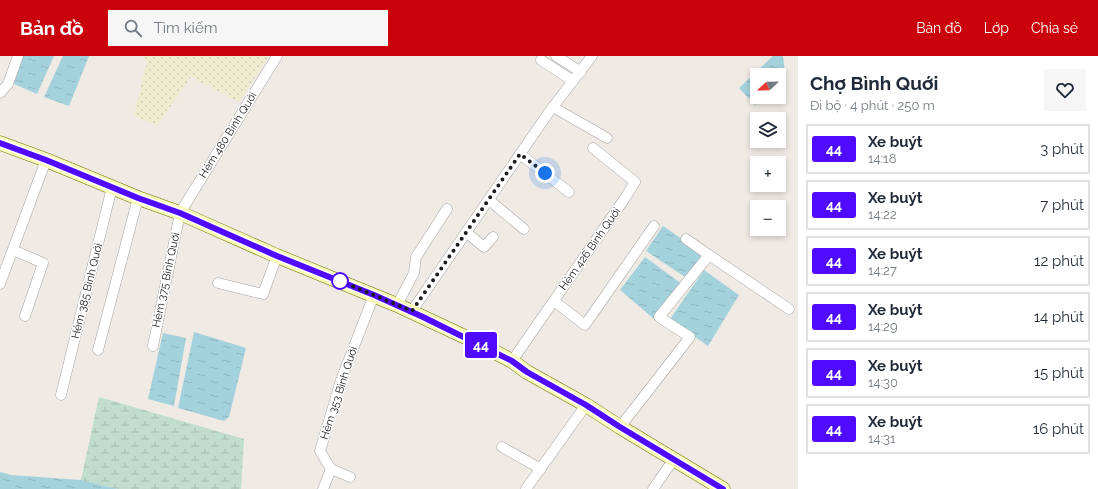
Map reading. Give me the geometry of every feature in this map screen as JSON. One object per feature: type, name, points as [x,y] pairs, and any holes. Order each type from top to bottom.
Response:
[{"type":"main road","points":[[0,143],[46,160],[138,198],[180,213],[277,256],[412,311],[512,361],[527,372],[586,405],[723,489]]},
{"type":"street","points":[[0,93],[8,84],[18,56]]},
{"type":"street","name":"Hẻm 480 Bình Quới","points":[[180,213],[277,56]]},
{"type":"street","points":[[556,56],[580,72]]},
{"type":"street","points":[[412,311],[553,107],[592,56]]},
{"type":"street","points":[[541,60],[573,81]]},
{"type":"street","points":[[553,107],[607,138]]},
{"type":"street","name":"Hẻm 426 Bình Quới","points":[[512,361],[635,182],[593,148]]},
{"type":"street","points":[[520,154],[569,192]]},
{"type":"street","points":[[0,284],[46,160]]},
{"type":"street","name":"Hẻm 385 Bình Quới","points":[[61,395],[112,187]]},
{"type":"street","points":[[98,350],[138,198]]},
{"type":"street","points":[[488,200],[524,229]]},
{"type":"street","points":[[397,305],[414,273],[416,257],[447,209]]},
{"type":"street","name":"Hẻm 375 Bình Quới","points":[[153,346],[180,213]]},
{"type":"street","points":[[554,301],[585,325],[654,226]]},
{"type":"street","points":[[466,232],[484,247],[492,237]]},
{"type":"street","points":[[686,238],[789,309]]},
{"type":"street","points":[[13,250],[43,263],[26,316]]},
{"type":"street","points":[[620,427],[690,337],[659,317],[710,255]]},
{"type":"street","points":[[218,283],[263,294],[277,256]]},
{"type":"street","name":"Hẻm 353 Bình Quới","points":[[331,469],[320,451],[341,380],[374,295]]},
{"type":"street","points":[[526,489],[586,405]]},
{"type":"street","points":[[502,447],[541,469]]},
{"type":"street","points":[[653,489],[674,459]]},
{"type":"street","points":[[323,489],[331,469],[350,477]]},
{"type":"green space","points":[[143,56],[269,56],[239,102],[191,77],[157,126],[134,116],[147,61]]},
{"type":"green space","points":[[99,397],[244,439],[241,489],[118,489],[81,480]]},
{"type":"water","points":[[22,56],[54,56],[37,94],[12,83]]},
{"type":"water","points":[[63,56],[89,56],[69,106],[44,97]]},
{"type":"water","points":[[773,56],[783,56],[784,68],[760,68]]},
{"type":"water","points":[[750,78],[750,100],[739,88]]},
{"type":"water","points":[[663,226],[704,254],[685,277],[646,251]]},
{"type":"water","points":[[645,257],[682,284],[654,319],[620,290]]},
{"type":"water","points":[[704,270],[739,295],[708,346],[670,319]]},
{"type":"water","points":[[194,332],[246,348],[229,417],[224,421],[178,408]]},
{"type":"water","points":[[163,333],[186,338],[174,406],[148,399]]},
{"type":"water","points":[[0,472],[11,475],[81,480],[118,489],[0,489]]},
{"type":"bus line","name":"44","points":[[0,143],[46,160],[138,198],[180,213],[277,256],[397,305],[478,343],[512,361],[527,372],[586,405],[723,489]]},
{"type":"route","points":[[340,281],[412,311],[520,154],[545,173]]}]
